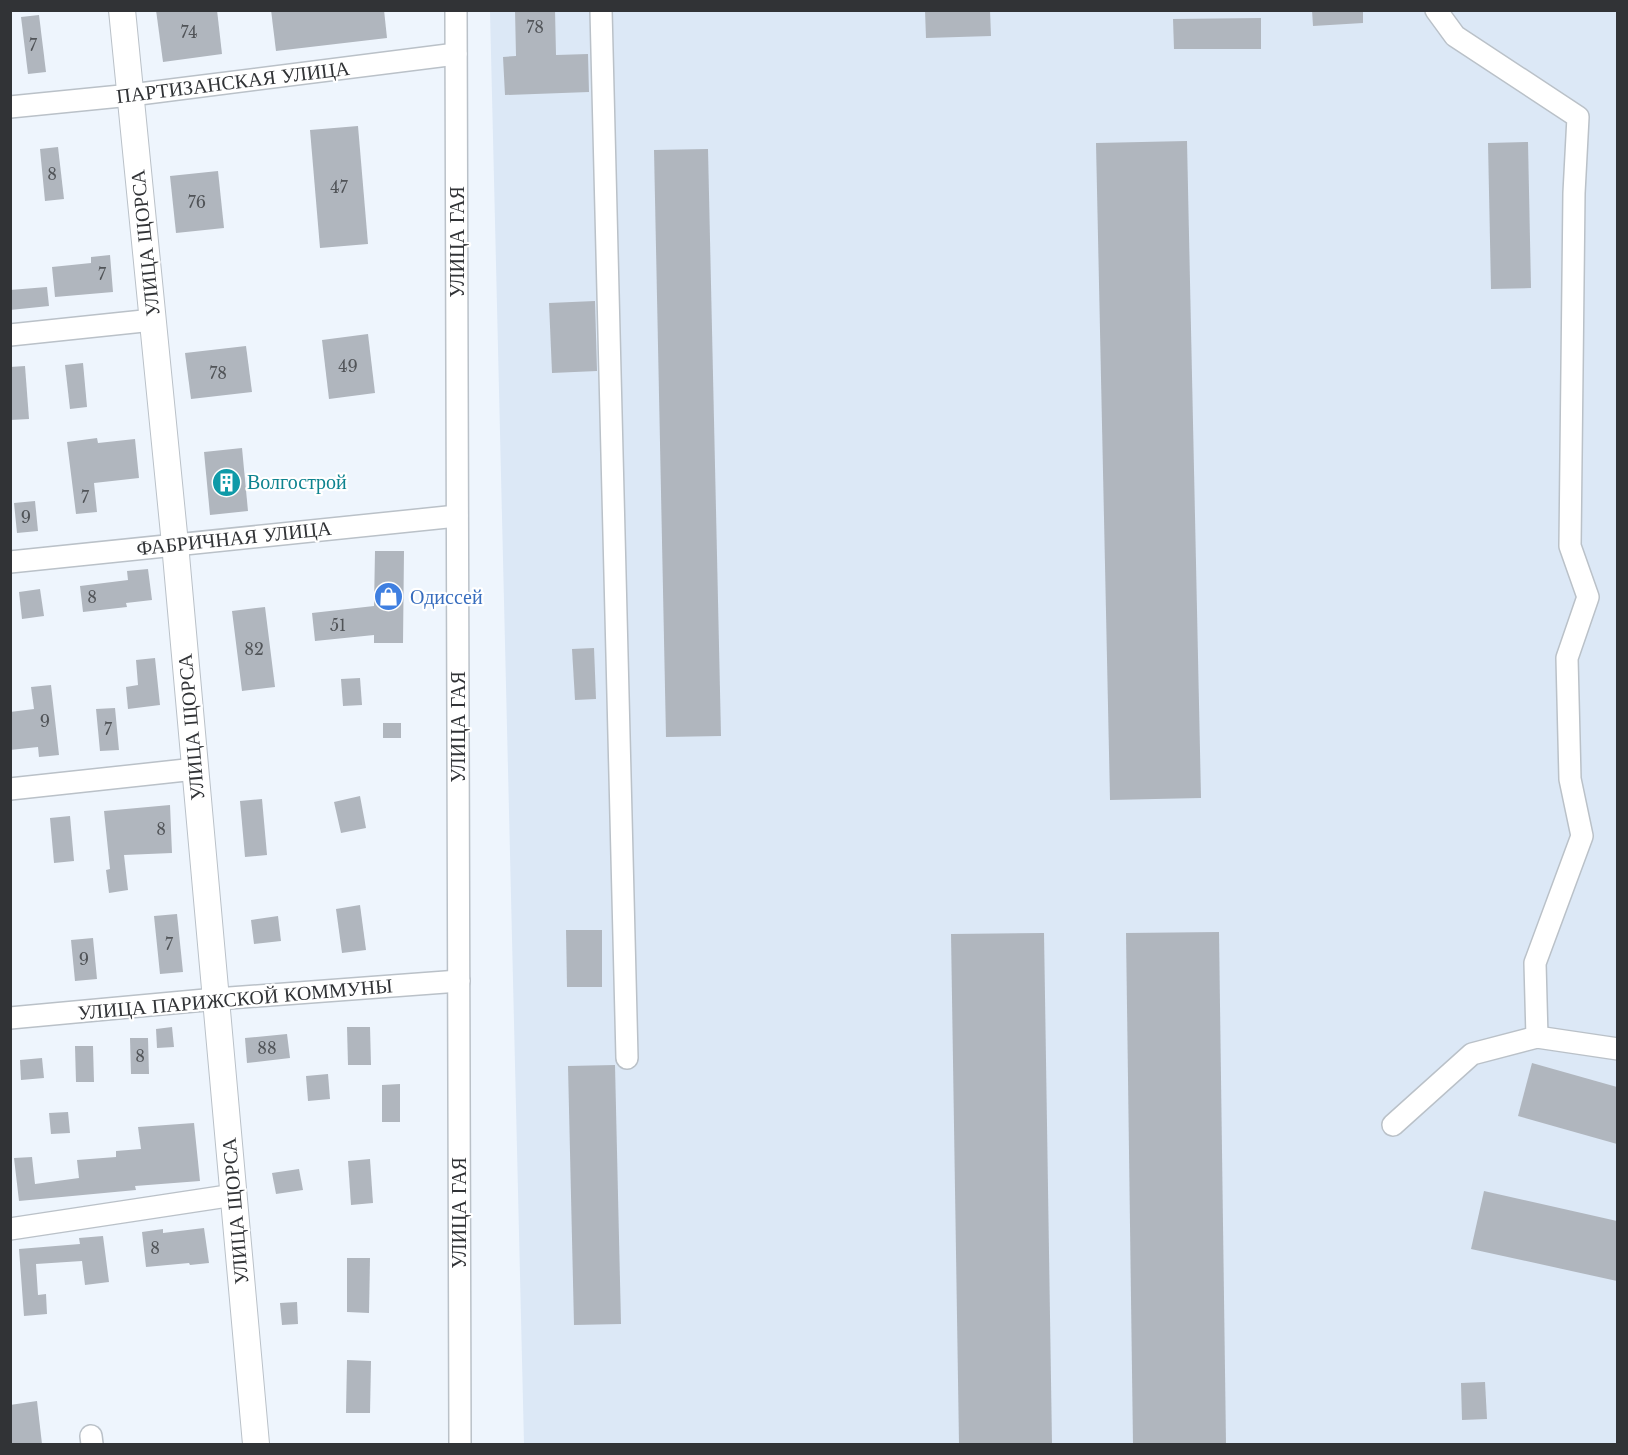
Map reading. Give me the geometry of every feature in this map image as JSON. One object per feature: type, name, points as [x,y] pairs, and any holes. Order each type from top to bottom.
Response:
[{"type":"main road","name":"УЛИЦА ЩОРСА","points":[[122,10],[175,544],[256,1444]]},
{"type":"street","name":"УЛИЦА ГАЯ","points":[[456,10],[460,1444]]},
{"type":"street","points":[[601,10],[627,1058]]},
{"type":"street","points":[[1436,10],[1455,36],[1578,117],[1574,193],[1570,546],[1588,597],[1567,658],[1570,779],[1582,836],[1535,963],[1537,1037]]},
{"type":"street","name":"ПАРТИЗАНСКАЯ УЛИЦА","points":[[10,107],[131,95],[456,54]]},
{"type":"street","points":[[10,335],[153,320]]},
{"type":"street","name":"ФАБРИЧНАЯ УЛИЦА","points":[[10,562],[458,516]]},
{"type":"street","points":[[10,789],[195,769]]},
{"type":"street","name":"УЛИЦА ПАРИЖСКОЙ КОММУНЫ","points":[[10,1018],[216,999],[459,981]]},
{"type":"street","points":[[1394,1125],[1472,1054],[1537,1037],[1617,1049]]},
{"type":"street","points":[[10,1229],[234,1195]]},
{"type":"shaded area","points":[[490,11],[1617,11],[1617,1444],[524,1444]]},
{"type":"building","points":[[156,10],[217,10],[222,54],[163,62]]},
{"type":"building","points":[[271,10],[384,10],[387,38],[276,51]]},
{"type":"building","points":[[515,10],[555,10],[556,55],[588,54],[589,92],[505,95],[503,57],[516,56]]},
{"type":"building","points":[[925,10],[990,10],[991,36],[926,38]]},
{"type":"building","points":[[1312,10],[1363,10],[1363,23],[1313,26]]},
{"type":"building","points":[[39,15],[46,72],[28,74],[21,17]]},
{"type":"building","points":[[1261,18],[1261,49],[1174,49],[1173,19]]},
{"type":"building","points":[[358,126],[368,244],[320,248],[310,130]]},
{"type":"building","points":[[1187,141],[1201,798],[1110,800],[1096,143]]},
{"type":"building","points":[[1528,142],[1531,288],[1491,289],[1488,143]]},
{"type":"building","points":[[58,147],[64,199],[45,201],[40,149]]},
{"type":"building","points":[[708,149],[721,736],[666,737],[654,150]]},
{"type":"building","points":[[218,171],[224,228],[176,233],[170,176]]},
{"type":"building","points":[[110,255],[113,292],[55,297],[52,267],[91,263],[91,257]]},
{"type":"building","points":[[47,287],[49,306],[10,310],[10,290]]},
{"type":"building","points":[[595,301],[597,371],[552,373],[549,303]]},
{"type":"building","points":[[368,334],[375,393],[329,399],[322,340]]},
{"type":"building","points":[[246,346],[252,392],[191,399],[185,353]]},
{"type":"building","points":[[83,363],[87,407],[70,409],[65,365]]},
{"type":"building","points":[[25,366],[29,419],[10,420],[10,367]]},
{"type":"building","points":[[97,438],[98,443],[135,439],[139,478],[94,483],[97,512],[76,514],[67,442]]},
{"type":"building","name":"Волгострой","points":[[242,448],[248,511],[210,515],[204,452]]},
{"type":"building","points":[[35,501],[38,531],[17,533],[14,503]]},
{"type":"building","points":[[375,551],[404,551],[403,643],[374,643],[374,635],[315,641],[312,613],[374,606]]},
{"type":"building","points":[[148,569],[152,600],[126,603],[127,607],[83,612],[80,586],[128,580],[127,571]]},
{"type":"building","points":[[40,589],[44,616],[22,619],[19,592]]},
{"type":"building","points":[[265,607],[275,687],[242,691],[232,611]]},
{"type":"building","points":[[594,648],[596,699],[575,700],[572,649]]},
{"type":"building","points":[[155,658],[160,705],[128,709],[126,687],[138,685],[136,660]]},
{"type":"building","points":[[360,678],[362,705],[343,706],[341,679]]},
{"type":"building","points":[[51,685],[59,755],[39,757],[38,747],[10,750],[10,712],[34,709],[31,687]]},
{"type":"building","points":[[115,708],[119,750],[100,751],[96,709]]},
{"type":"building","points":[[383,723],[401,723],[401,738],[383,738]]},
{"type":"building","points":[[360,796],[366,828],[341,833],[334,802]]},
{"type":"building","points":[[262,799],[267,855],[245,857],[240,801]]},
{"type":"building","points":[[170,805],[172,853],[124,855],[128,890],[109,893],[106,870],[110,869],[104,811]]},
{"type":"building","points":[[70,816],[74,861],[54,863],[50,818]]},
{"type":"building","points":[[360,905],[366,950],[342,953],[336,909]]},
{"type":"building","points":[[177,914],[183,972],[160,974],[154,916]]},
{"type":"building","points":[[278,916],[281,941],[254,944],[251,920]]},
{"type":"building","points":[[566,930],[602,930],[602,987],[567,987]]},
{"type":"building","points":[[1219,932],[1226,1444],[1133,1444],[1126,933]]},
{"type":"building","points":[[1044,933],[1052,1444],[959,1444],[951,934]]},
{"type":"building","points":[[93,938],[97,979],[75,981],[71,940]]},
{"type":"building","points":[[172,1027],[174,1047],[157,1048],[156,1029]]},
{"type":"building","points":[[347,1027],[370,1027],[371,1065],[348,1065]]},
{"type":"building","points":[[287,1034],[290,1058],[247,1063],[245,1038]]},
{"type":"building","points":[[130,1038],[148,1038],[149,1074],[131,1074]]},
{"type":"building","points":[[75,1046],[93,1046],[94,1082],[76,1082]]},
{"type":"building","points":[[42,1058],[44,1078],[21,1080],[20,1060]]},
{"type":"building","points":[[1532,1063],[1617,1087],[1617,1144],[1518,1116]]},
{"type":"building","points":[[615,1065],[621,1324],[574,1325],[568,1066]]},
{"type":"building","points":[[328,1074],[330,1099],[308,1101],[306,1076]]},
{"type":"building","points":[[400,1084],[400,1122],[382,1122],[382,1085]]},
{"type":"building","points":[[68,1112],[70,1133],[51,1134],[49,1113]]},
{"type":"building","points":[[194,1123],[200,1181],[135,1186],[136,1190],[19,1201],[14,1158],[32,1157],[35,1184],[79,1178],[77,1160],[116,1157],[116,1151],[141,1149],[138,1127]]},
{"type":"building","points":[[370,1159],[373,1203],[351,1205],[348,1161]]},
{"type":"building","points":[[299,1169],[303,1190],[276,1194],[272,1173]]},
{"type":"building","points":[[1484,1191],[1617,1221],[1617,1281],[1471,1249]]},
{"type":"building","points":[[204,1228],[209,1263],[146,1267],[142,1232],[163,1229],[163,1233]]},
{"type":"building","points":[[103,1236],[109,1282],[85,1285],[82,1261],[36,1264],[38,1295],[46,1294],[47,1314],[24,1316],[19,1249],[80,1244],[79,1238]]},
{"type":"building","points":[[347,1258],[370,1258],[369,1313],[347,1312]]},
{"type":"building","points":[[297,1302],[298,1324],[282,1325],[280,1303]]},
{"type":"building","points":[[347,1360],[371,1361],[370,1413],[346,1413]]},
{"type":"building","points":[[1485,1382],[1487,1419],[1462,1420],[1461,1383]]},
{"type":"building","points":[[37,1401],[42,1444],[10,1444],[10,1405]]},
{"type":"place","name":"Волгострой","points":[[226,482]]},
{"type":"place","name":"Одиссей","points":[[389,597]]}]
